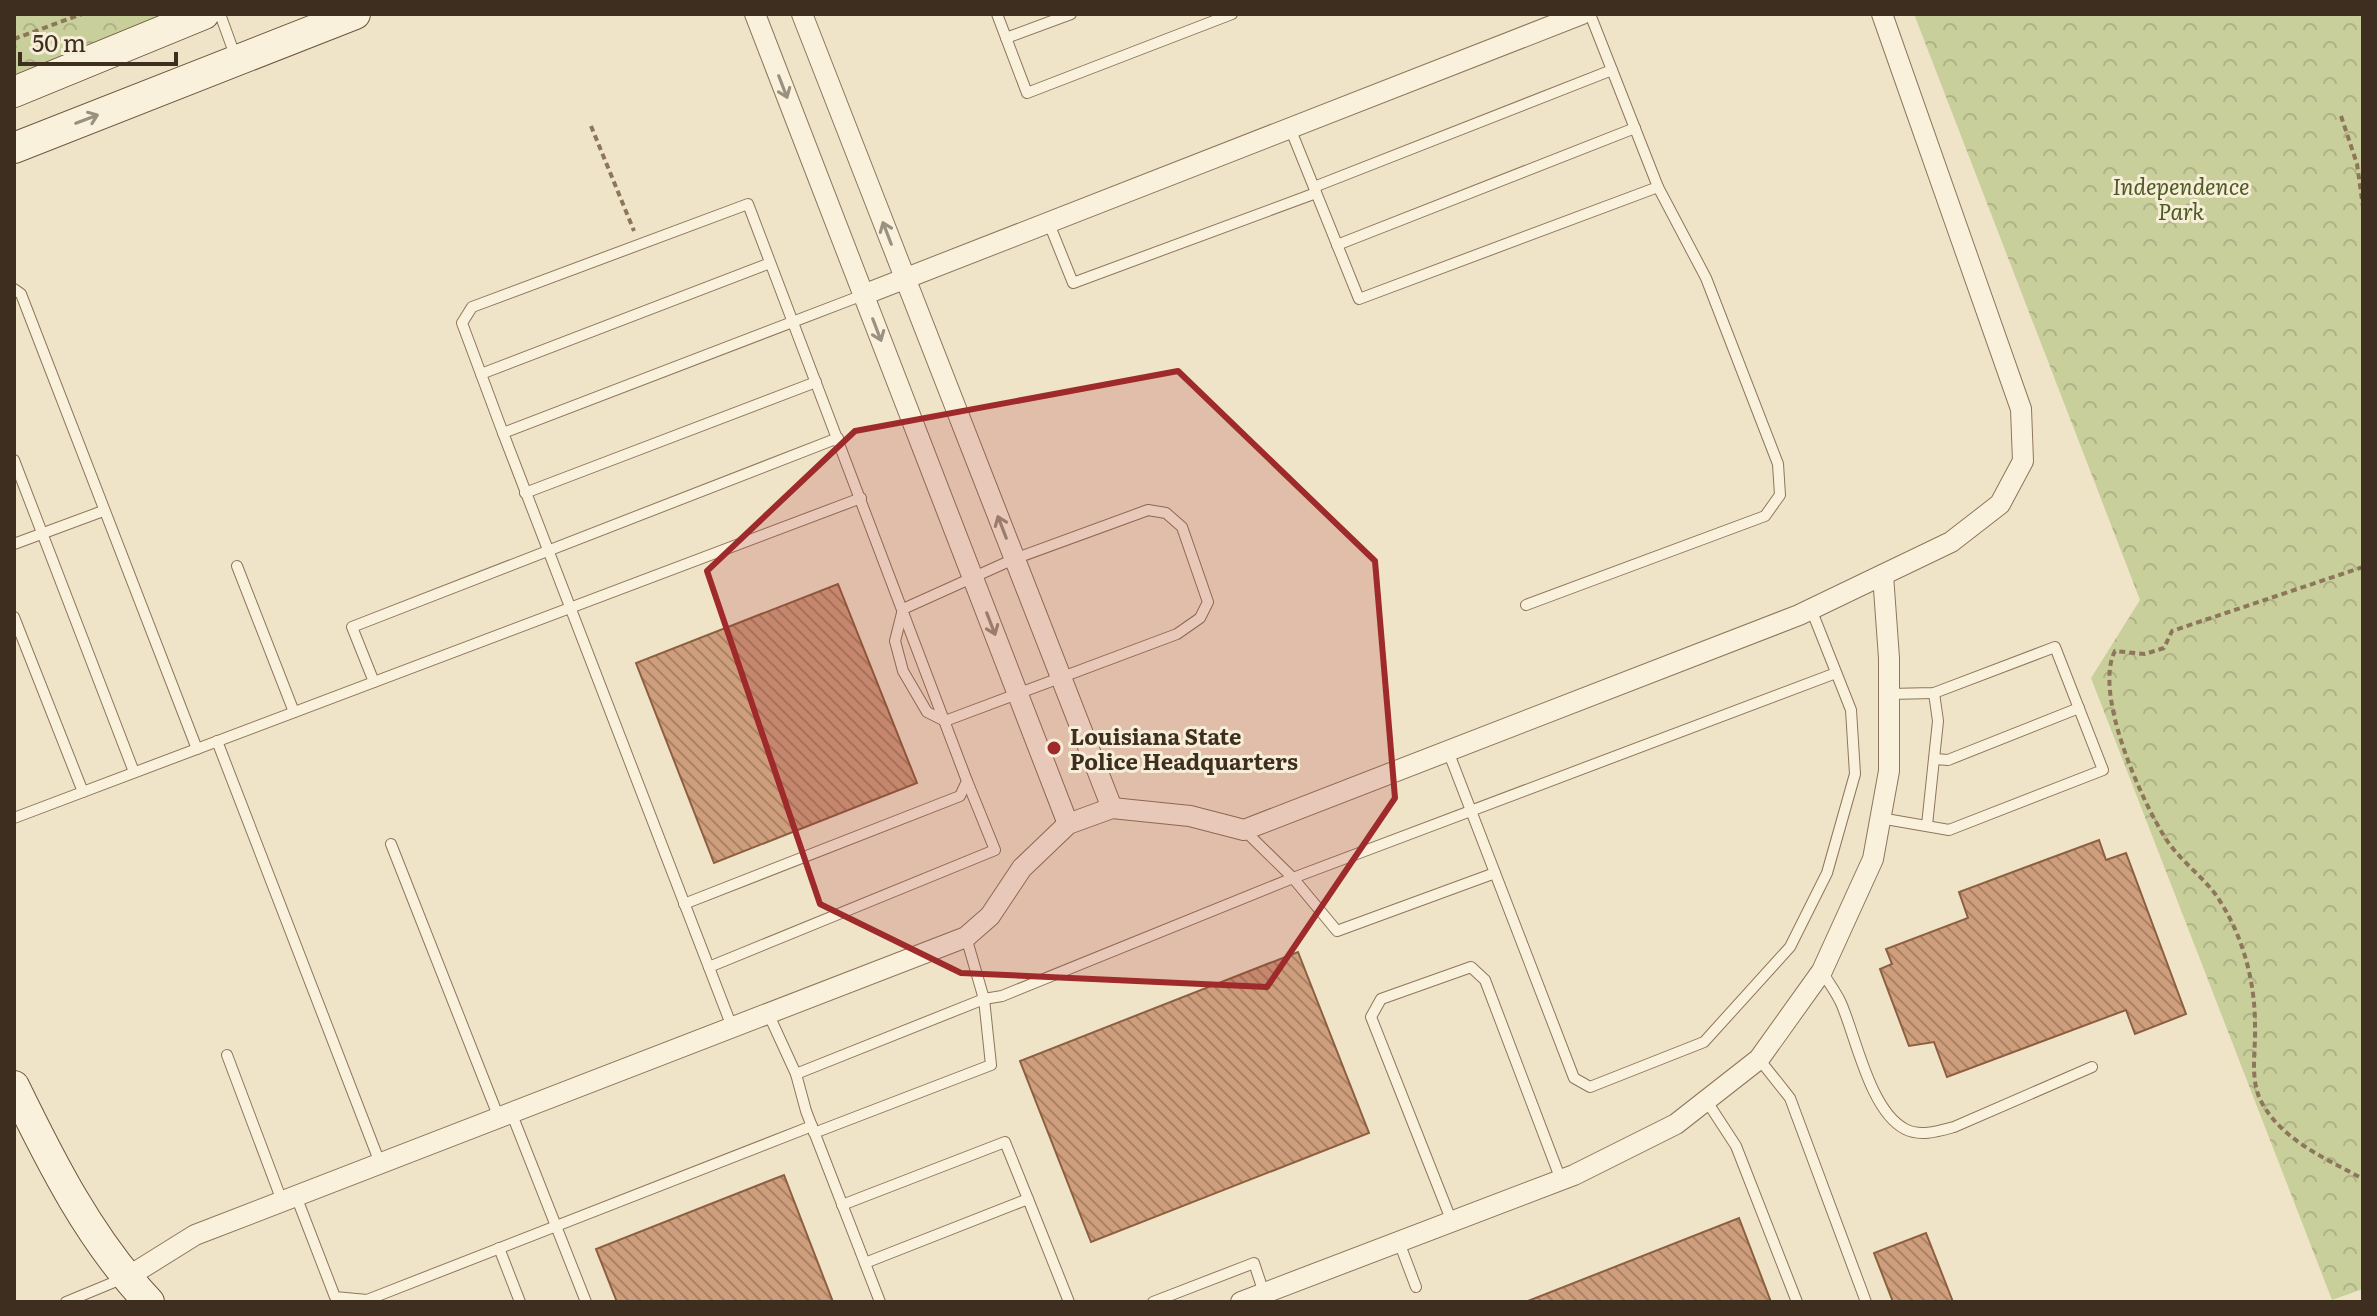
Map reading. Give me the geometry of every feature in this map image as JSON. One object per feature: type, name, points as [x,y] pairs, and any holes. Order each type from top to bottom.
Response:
[{"type":"main road","points":[[14,92],[204,14]]},
{"type":"main road","points":[[14,148],[355,14]]},
{"type":"main road","points":[[14,1086],[56,1173],[136,1292]]},
{"type":"street","points":[[755,14],[1068,824]]},
{"type":"street","points":[[802,14],[1112,808]]},
{"type":"street","points":[[863,295],[1582,14]]},
{"type":"street","points":[[136,1292],[195,1235],[966,937],[990,916],[1022,868],[1068,824],[1112,808],[1190,816],[1244,830],[1811,609],[1951,542],[2000,504],[2023,461],[2021,409],[1882,14]]},
{"type":"street","points":[[1241,1302],[1561,1180],[1676,1124],[1759,1059],[1822,971],[1873,859],[1889,771],[1883,575]]},
{"type":"lane","points":[[220,14],[237,60]]},
{"type":"lane","points":[[997,14],[1027,93],[1232,14]]},
{"type":"lane","points":[[1006,38],[1071,14]]},
{"type":"lane","points":[[1526,605],[1765,516],[1780,495],[1778,464],[1706,278],[1658,187],[1590,14]]},
{"type":"lane","points":[[1048,221],[1073,283],[1315,190],[1612,70]]},
{"type":"lane","points":[[1289,127],[1359,299],[1658,187]]},
{"type":"lane","points":[[1337,245],[1635,128]]},
{"type":"lane","points":[[709,967],[995,850],[748,204],[472,307],[462,323],[568,608],[732,1027]]},
{"type":"lane","points":[[481,374],[770,263]]},
{"type":"lane","points":[[14,289],[21,294],[197,749]]},
{"type":"lane","points":[[503,433],[863,295]]},
{"type":"lane","points":[[525,493],[816,382]]},
{"type":"lane","points":[[374,682],[352,627],[548,554],[838,438]]},
{"type":"lane","points":[[14,460],[134,772]]},
{"type":"lane","points":[[14,818],[861,498]]},
{"type":"lane","points":[[1148,510],[1166,513],[1182,527],[1208,602],[1200,618],[1177,634],[945,721],[927,712],[903,671],[895,641],[903,609],[1014,559],[1148,510]]},
{"type":"lane","points":[[14,544],[103,511]]},
{"type":"lane","points":[[237,566],[294,712]]},
{"type":"lane","points":[[1448,751],[1574,1078],[1590,1087],[1704,1042],[1790,947],[1827,873],[1855,774],[1851,710],[1811,609]]},
{"type":"lane","points":[[14,617],[83,792]]},
{"type":"lane","points":[[1880,818],[1949,830],[2103,770],[2055,647],[1934,693],[1889,694]]},
{"type":"lane","points":[[796,1074],[1293,878],[1836,673]]},
{"type":"lane","points":[[1927,825],[1938,721],[1934,693]]},
{"type":"lane","points":[[1935,759],[1948,760],[2079,708]]},
{"type":"lane","points":[[217,741],[380,1163]]},
{"type":"lane","points":[[684,904],[960,796],[967,781]]},
{"type":"lane","points":[[1244,830],[1293,878],[1337,931],[1495,873]]},
{"type":"lane","points":[[391,844],[505,1115],[557,1226],[586,1302]]},
{"type":"lane","points":[[227,1055],[335,1297],[367,1300],[813,1129],[991,1065],[984,999],[966,937]]},
{"type":"lane","points":[[1452,1222],[1371,1017],[1381,999],[1471,967],[1485,980],[1561,1180]]},
{"type":"lane","points":[[1822,971],[1841,1003],[1877,1094],[1889,1116],[1906,1130],[1931,1133],[1954,1127],[2092,1067]]},
{"type":"lane","points":[[768,1013],[796,1074],[813,1129],[880,1302]]},
{"type":"lane","points":[[1759,1059],[1790,1098],[1866,1302]]},
{"type":"lane","points":[[1706,1100],[1736,1146],[1797,1302]]},
{"type":"lane","points":[[842,1205],[1005,1142],[1069,1302]]},
{"type":"lane","points":[[865,1263],[1028,1199]]},
{"type":"lane","points":[[1399,1242],[1416,1287]]},
{"type":"lane","points":[[499,1248],[520,1302]]},
{"type":"lane","points":[[1153,1302],[1254,1263],[1264,1293]]},
{"type":"lane","points":[[66,1302],[136,1292]]},
{"type":"path","points":[[14,39],[82,14]]},
{"type":"path","points":[[2341,116],[2357,164],[2363,207]]},
{"type":"path","points":[[591,126],[639,244]]},
{"type":"path","points":[[2363,567],[2172,631],[2164,648],[2145,654],[2115,651],[2108,664],[2130,768],[2166,839],[2218,898],[2250,971],[2255,1004],[2254,1072],[2262,1104],[2283,1130],[2363,1179]]},
{"type":"highlighted area","points":[[1178,371],[1375,561],[1395,798],[1267,987],[961,973],[820,904],[707,571],[855,431]]},
{"type":"green space","points":[[14,14],[194,14],[14,84]]},
{"type":"green space","name":"Independence Park","points":[[1914,14],[2363,14],[2363,1289],[2332,1300],[2091,678],[2140,600]]},
{"type":"building","points":[[838,584],[917,783],[714,863],[636,663]]},
{"type":"building","points":[[2099,840],[2106,860],[2126,853],[2186,1014],[2135,1034],[2126,1010],[1947,1077],[1934,1042],[1909,1046],[1880,969],[1892,964],[1886,949],[1968,918],[1959,892]]},
{"type":"building","points":[[1298,952],[1369,1133],[1091,1242],[1020,1061]]},
{"type":"building","points":[[784,1175],[833,1302],[617,1302],[596,1249]]},
{"type":"building","points":[[1739,1218],[1771,1302],[1528,1302],[1528,1301]]},
{"type":"building","points":[[1926,1233],[1953,1302],[1893,1302],[1874,1253]]},
{"type":"place","name":"Louisiana State Police Headquarters","points":[[1054,748]]}]
